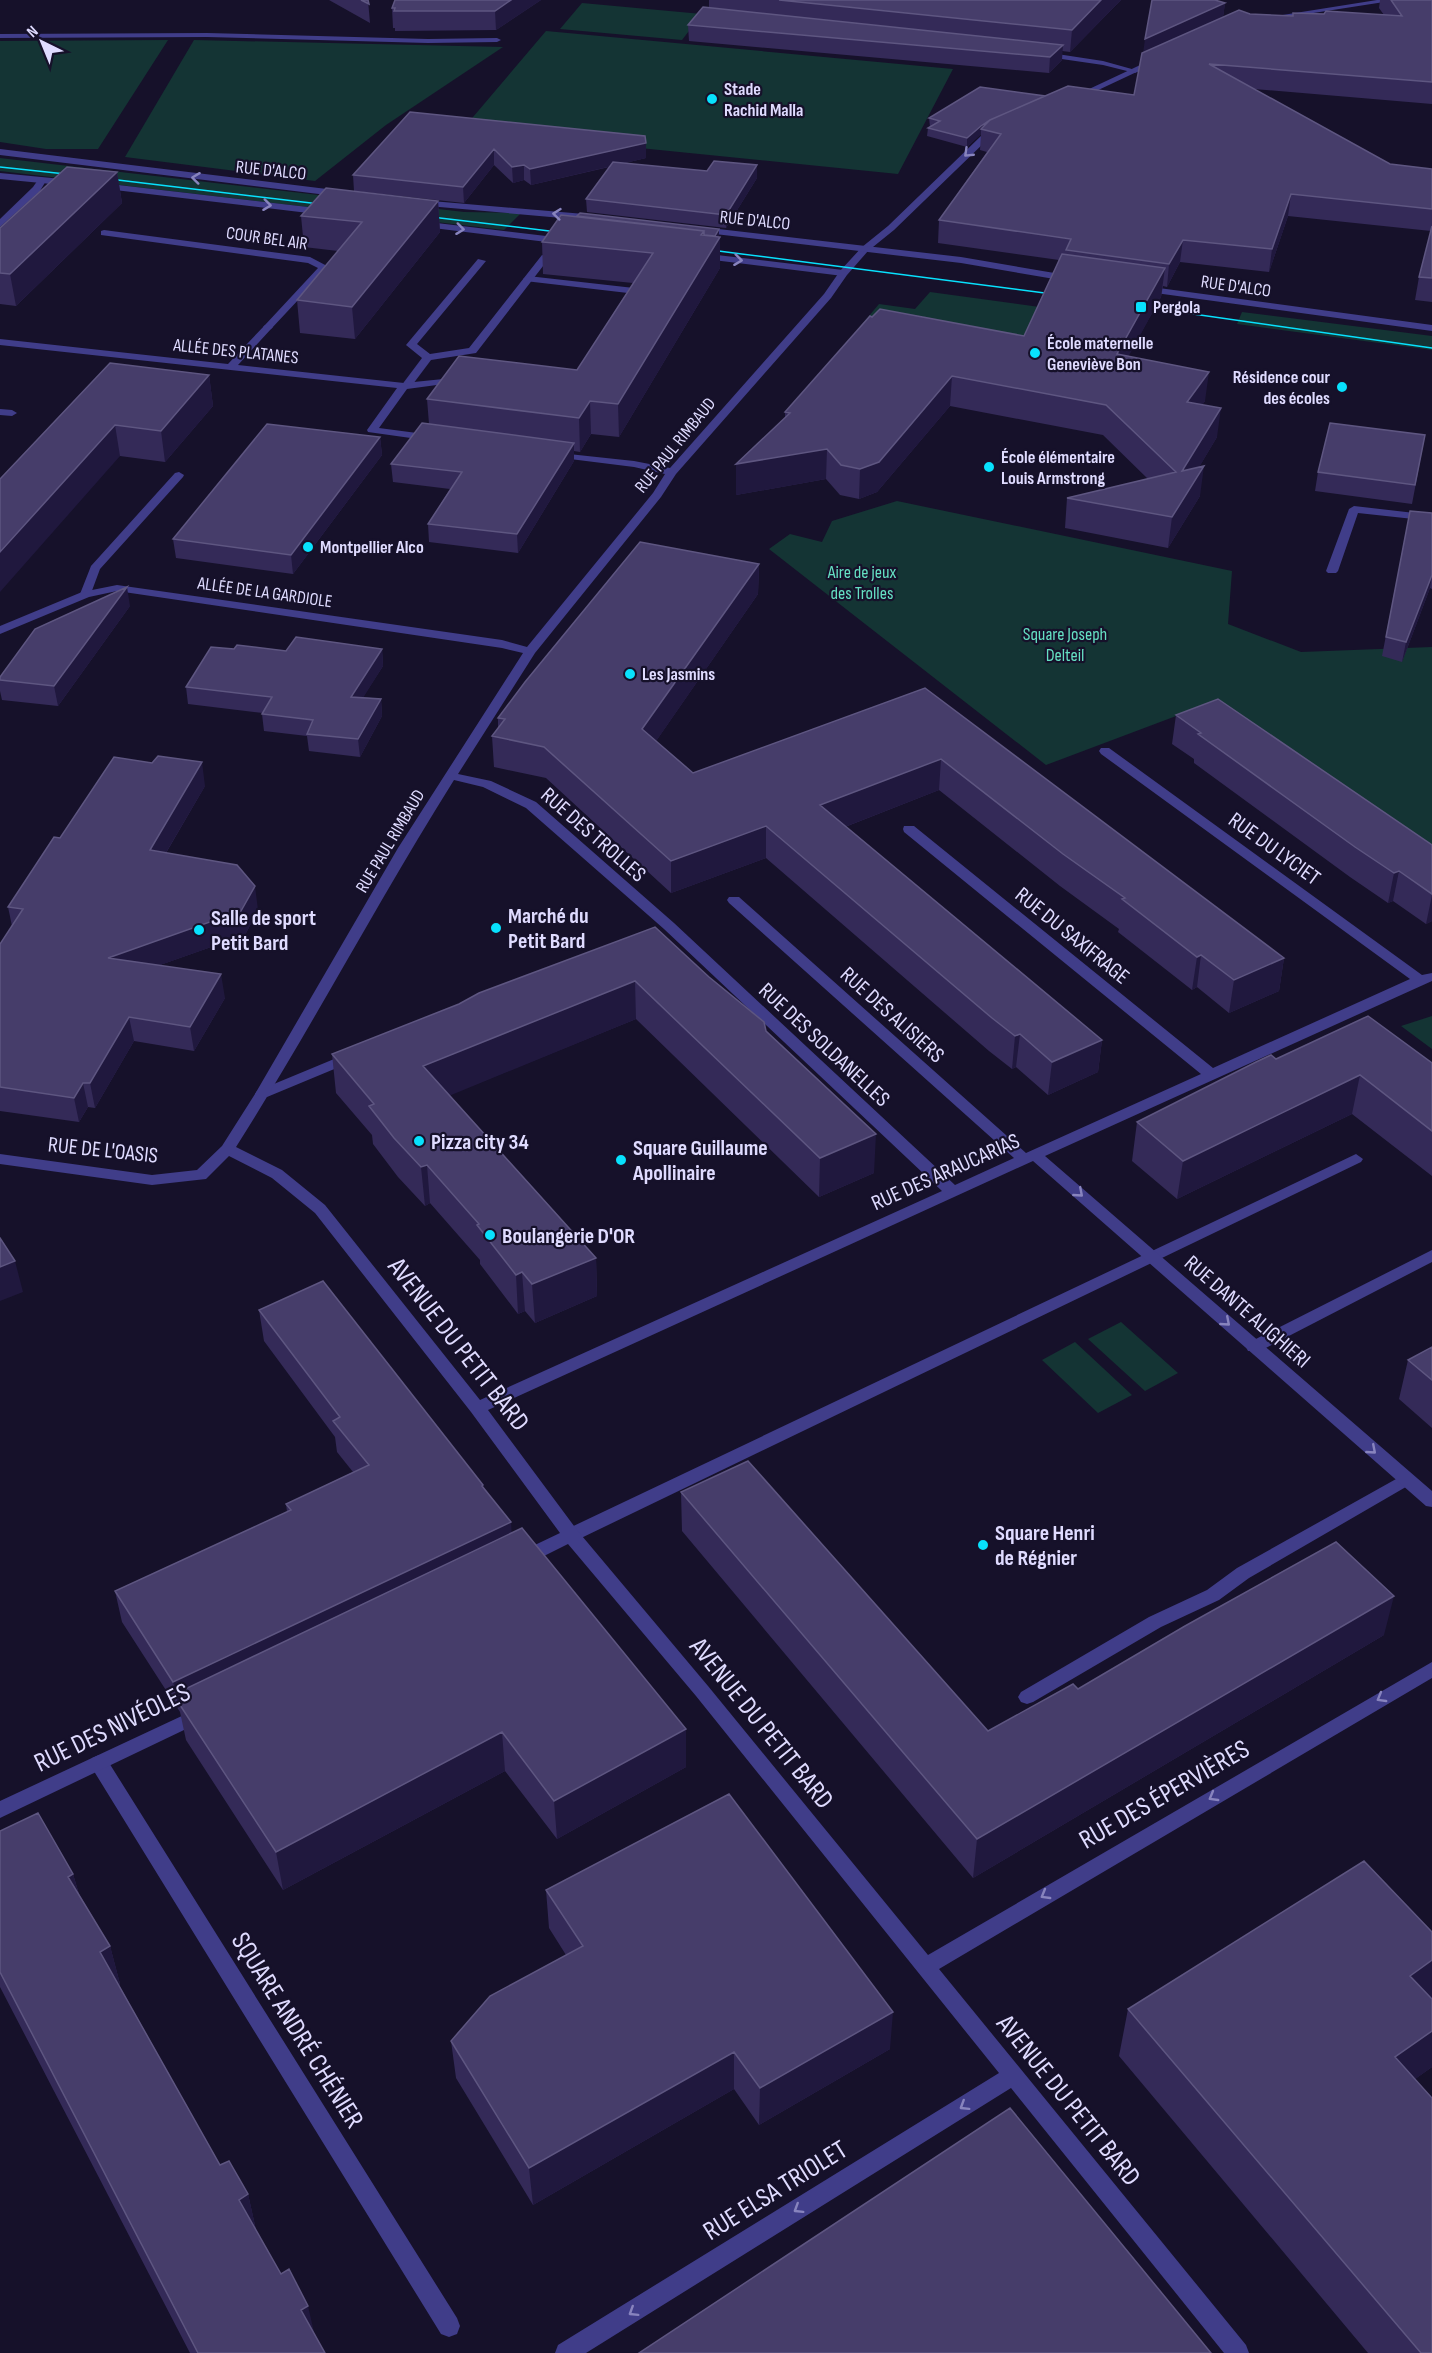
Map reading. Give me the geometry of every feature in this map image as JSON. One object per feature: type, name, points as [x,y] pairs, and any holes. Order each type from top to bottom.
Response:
[{"type":"street","points":[[1257,20],[1393,0]]},
{"type":"street","points":[[0,36],[207,35],[428,41],[497,40]]},
{"type":"street","points":[[1034,53],[1135,70]]},
{"type":"street","points":[[1059,104],[1164,57]]},
{"type":"street","name":"RUE PAUL RIMBAUD","points":[[201,1175],[227,1149],[262,1094],[405,848],[530,651],[657,495],[672,472],[828,296],[843,273],[865,249],[891,228],[984,138],[1005,128]]},
{"type":"street","name":"RUE D'ALCO","points":[[0,152],[229,182],[358,196]]},
{"type":"street","name":"RUE D'ALCO","points":[[0,176],[336,213]]},
{"type":"street","points":[[0,224],[37,189],[43,179]]},
{"type":"street","points":[[405,201],[459,208],[520,210],[603,219]]},
{"type":"street","points":[[405,222],[568,241]]},
{"type":"street","name":"RUE D'ALCO","points":[[686,229],[961,260],[1082,281]]},
{"type":"street","name":"COUR BEL AIR","points":[[104,233],[310,260],[324,267],[231,367]]},
{"type":"street","name":"RUE D'ALCO","points":[[686,254],[843,273]]},
{"type":"street","points":[[481,261],[411,345],[428,357],[472,351],[545,256]]},
{"type":"street","points":[[528,279],[634,291],[622,312]]},
{"type":"street","name":"RUE D'ALCO","points":[[1138,289],[1432,328]]},
{"type":"street","name":"ALLÉE DES PLATANES","points":[[0,342],[405,386],[468,378]]},
{"type":"street","points":[[428,357],[372,430],[444,439]]},
{"type":"street","points":[[0,412],[12,413]]},
{"type":"street","points":[[539,452],[633,464],[672,472]]},
{"type":"street","points":[[86,594],[95,568],[179,475]]},
{"type":"street","points":[[1332,571],[1354,509],[1432,518]]},
{"type":"street","name":"ALLÉE DE LA GARDIOLE","points":[[0,630],[86,594],[117,588],[472,642],[502,644],[530,651]]},
{"type":"street","name":"RUE DU LYCIET","points":[[1106,751],[1426,978]]},
{"type":"street","name":"RUE DES TROLLES","points":[[452,776],[487,784],[531,805],[669,926]]},
{"type":"street","name":"RUE DU SAXIFRAGE","points":[[909,830],[1211,1074]]},
{"type":"street","name":"RUE DES ALISIERS","points":[[734,900],[1030,1157]]},
{"type":"street","points":[[652,934],[669,926]]},
{"type":"street","name":"RUE DES SOLDANELLES","points":[[669,926],[953,1192]]},
{"type":"street","name":"RUE DES ARAUCARIAS","points":[[477,1408],[1426,978]]},
{"type":"street","points":[[262,1094],[368,1051]]},
{"type":"street","name":"AVENUE DU PETIT BARD","points":[[227,1149],[277,1174],[320,1209],[477,1408],[571,1535],[702,1691],[1238,2353]]},
{"type":"street","name":"RUE DANTE ALIGHIERI","points":[[1030,1157],[1151,1256],[1405,1480],[1432,1501]]},
{"type":"street","name":"RUE DE L'OASIS","points":[[0,1159],[152,1180],[201,1175]]},
{"type":"street","points":[[510,1565],[1356,1159]]},
{"type":"street","points":[[1254,1347],[1432,1255]]},
{"type":"street","points":[[1028,1697],[1155,1622],[1213,1595],[1243,1573],[1405,1480]]},
{"type":"street","name":"RUE DES ÉPERVIÈRES","points":[[924,1968],[978,1934],[1432,1669]]},
{"type":"street","name":"RUE DES NIVÉOLES","points":[[0,1810],[218,1705]]},
{"type":"street","name":"SQUARE ANDRÉ CHÉNIER","points":[[99,1763],[449,2326]]},
{"type":"street","name":"RUE ELSA TRIOLET","points":[[566,2353],[1014,2075]]},
{"type":"green space","points":[[582,3],[702,14],[682,40],[560,29]]},
{"type":"green space","name":"Stade Rachid Malla","points":[[546,31],[953,69],[898,174],[462,130]]},
{"type":"green space","points":[[168,40],[98,149],[46,149],[0,142],[0,41]]},
{"type":"green space","points":[[194,40],[503,47],[386,125],[315,181],[125,157]]},
{"type":"green space","points":[[0,158],[464,212],[521,213],[504,230],[0,171]]},
{"type":"green space","points":[[930,292],[1105,316],[1052,368],[858,329],[879,304],[915,309]]},
{"type":"green space","points":[[1242,312],[1432,336],[1432,350],[1237,324]]},
{"type":"green space","name":"Square Joseph Delteil","points":[[897,501],[1232,571],[1228,624],[1301,652],[1432,647],[1432,851],[1208,704],[1046,765],[769,549],[790,534],[822,542],[832,521]]},
{"type":"green space","points":[[1432,1016],[1432,1049],[1401,1026]]},
{"type":"green space","points":[[1121,1322],[1178,1373],[1145,1391],[1088,1339]]},
{"type":"green space","points":[[1075,1342],[1132,1395],[1098,1413],[1042,1360]]},
{"type":"building","points":[[395,0],[511,0],[495,11],[394,11],[395,8],[392,8]]},
{"type":"building","points":[[779,0],[1101,0],[1072,30]]},
{"type":"building","points":[[1152,0],[1215,0],[1225,3],[1145,39]]},
{"type":"building","points":[[1391,0],[1432,0],[1432,82],[1209,64],[1390,164],[1432,169],[1432,209],[1291,194],[1272,249],[1183,240],[1169,264],[1066,250],[1071,239],[939,220],[1001,134],[981,129],[990,120],[1068,86],[1134,95],[1142,53],[1239,10],[1250,14],[1293,16],[1293,13],[1324,14],[1326,11],[1402,16]]},
{"type":"building","points":[[703,7],[1063,45],[1050,57],[688,25]]},
{"type":"building","points":[[980,87],[1045,96],[990,120],[967,138],[928,128],[940,121],[929,118]]},
{"type":"building","points":[[410,112],[645,136],[646,143],[530,169],[524,165],[512,167],[494,149],[463,187],[353,175]]},
{"type":"building","points":[[714,161],[757,165],[726,215],[586,199],[613,162],[707,171]]},
{"type":"building","points":[[67,167],[117,172],[10,274],[0,273],[0,228]]},
{"type":"building","points":[[326,188],[438,201],[352,307],[297,300],[362,222],[301,216]]},
{"type":"building","points":[[580,213],[719,229],[715,236],[704,235],[704,231],[577,216]]},
{"type":"building","points":[[561,215],[704,231],[701,235],[720,237],[618,404],[590,401],[579,418],[427,399],[459,356],[577,370],[653,253],[542,242]]},
{"type":"building","points":[[1432,226],[1432,278],[1419,277]]},
{"type":"building","points":[[1062,254],[1165,268],[1117,354],[1209,372],[1187,402],[1221,408],[1182,471],[1204,466],[1172,517],[1067,498],[1176,472],[1106,405],[952,376],[879,462],[860,469],[841,465],[827,449],[736,464],[790,413],[785,412],[870,316],[872,317],[880,309],[1024,336]]},
{"type":"building","points":[[110,363],[209,375],[161,431],[115,425],[0,552],[0,479]]},
{"type":"building","points":[[422,423],[574,443],[517,534],[428,524],[462,472],[391,464]]},
{"type":"building","points":[[1330,423],[1425,435],[1415,485],[1318,472]]},
{"type":"building","points":[[267,424],[380,437],[291,555],[173,539]]},
{"type":"building","points":[[1410,511],[1432,513],[1432,575],[1406,642],[1386,637]]},
{"type":"building","points":[[640,542],[759,564],[642,729],[693,773],[925,688],[1284,958],[1234,980],[1201,955],[1197,957],[1122,899],[1125,898],[1063,854],[941,759],[820,805],[1102,1040],[1052,1062],[1020,1034],[1015,1036],[992,1018],[766,826],[671,861],[544,747],[492,736],[505,719],[498,718],[525,682]]},
{"type":"building","points":[[127,587],[54,686],[0,680],[35,629]]},
{"type":"building","points":[[296,637],[382,649],[351,697],[381,699],[358,739],[307,734],[313,720],[262,714],[272,697],[186,687],[211,647],[234,649],[237,645],[286,651]]},
{"type":"building","points":[[1218,699],[1432,845],[1432,894],[1399,871],[1394,873],[1355,847],[1198,734],[1201,733],[1176,715]]},
{"type":"building","points":[[158,756],[202,762],[150,850],[237,865],[255,886],[241,911],[108,958],[221,974],[190,1027],[129,1017],[90,1083],[83,1083],[74,1098],[0,1087],[0,944],[23,909],[8,907],[54,837],[60,838],[114,757],[152,763]]},
{"type":"building","points":[[655,927],[709,977],[764,1022],[766,1031],[876,1134],[820,1158],[635,981],[423,1066],[596,1258],[532,1284],[522,1272],[516,1275],[477,1225],[479,1224],[427,1165],[421,1167],[394,1138],[369,1106],[374,1104],[332,1054],[459,1004],[479,993]]},
{"type":"building","points":[[1368,1016],[1432,1063],[1432,1131],[1360,1075],[1183,1161],[1137,1122],[1271,1055],[1276,1059]]},
{"type":"building","points":[[0,1238],[15,1261],[0,1267]]},
{"type":"building","points":[[323,1281],[511,1522],[173,1682],[115,1591],[291,1510],[286,1504],[369,1465],[333,1421],[340,1417],[259,1310]]},
{"type":"building","points":[[1432,1347],[1432,1380],[1408,1360]]},
{"type":"building","points":[[748,1461],[988,1731],[1073,1684],[1078,1689],[1336,1542],[1394,1596],[977,1839],[681,1492]]},
{"type":"building","points":[[522,1528],[686,1729],[554,1801],[502,1732],[276,1852],[178,1702],[187,1697],[183,1690]]},
{"type":"building","points":[[729,1794],[893,2012],[760,2088],[734,2052],[529,2168],[451,2041],[490,1996],[583,1946],[546,1890]]},
{"type":"building","points":[[38,1813],[73,1874],[68,1877],[110,1946],[100,1952],[220,2165],[229,2161],[248,2194],[239,2200],[281,2274],[289,2269],[308,2306],[301,2310],[325,2353],[198,2353],[0,1972],[0,1831]]},
{"type":"building","points":[[1364,1861],[1432,1932],[1432,1960],[1410,1976],[1432,1999],[1432,2031],[1395,2057],[1432,2098],[1432,2353],[1421,2353],[1128,2009]]},
{"type":"building","points":[[1010,2108],[1211,2353],[639,2353]]},
{"type":"tram line","points":[[0,167],[75,175]]},
{"type":"tram line","points":[[101,178],[328,205]]},
{"type":"tram line","points":[[423,216],[566,233]]},
{"type":"tram line","points":[[703,249],[1060,295]]},
{"type":"tram line","points":[[1137,306],[1432,348]]},
{"type":"place","name":"Stade Rachid Malla","points":[[712,99]]},
{"type":"place","name":"Pergola","points":[[1141,307]]},
{"type":"place","name":"École maternelle Geneviève Bon","points":[[1035,353]]},
{"type":"place","name":"Résidence cour des écoles","points":[[1342,387]]},
{"type":"place","name":"École élémentaire Louis Armstrong","points":[[989,467]]},
{"type":"place","name":"Montpellier Alco","points":[[308,547]]},
{"type":"place","name":"Les Jasmins","points":[[630,674]]},
{"type":"place","name":"Marché du Petit Bard","points":[[496,928]]},
{"type":"place","name":"Salle de sport Petit Bard","points":[[199,930]]},
{"type":"place","name":"Pizza city 34","points":[[419,1141]]},
{"type":"place","name":"Square Guillaume Apollinaire","points":[[621,1160]]},
{"type":"place","name":"Boulangerie D'OR","points":[[490,1235]]},
{"type":"place","name":"Square Henri de Régnier","points":[[983,1545]]},
{"type":"park label","name":"Aire de jeux des Trolles","points":[[862,582]]}]
